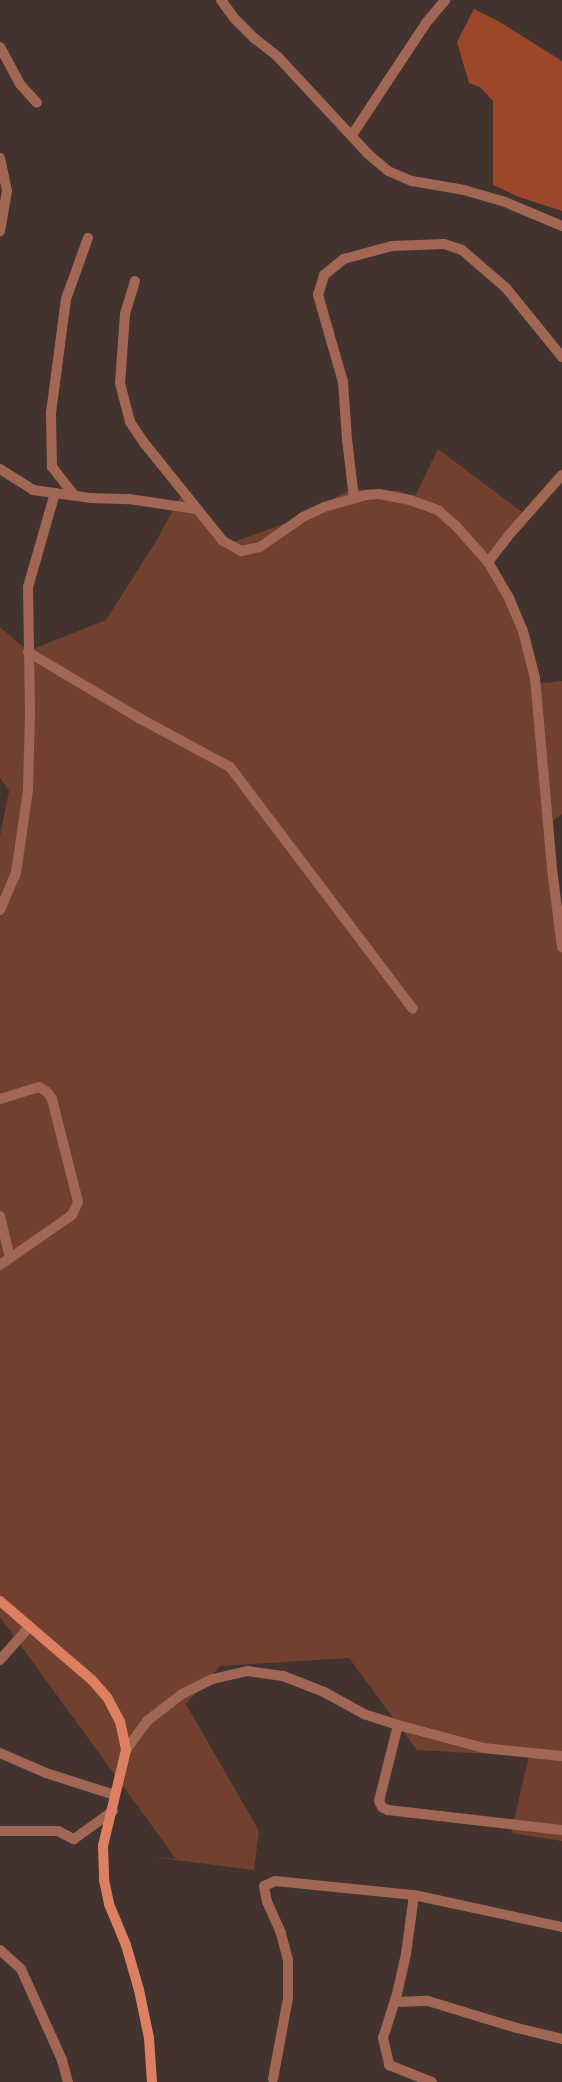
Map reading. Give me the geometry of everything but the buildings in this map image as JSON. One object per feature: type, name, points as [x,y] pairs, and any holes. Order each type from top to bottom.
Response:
[{"type":"street","points":[[220,0],[254,38],[278,57],[368,154],[388,171],[412,181],[464,190],[506,202],[562,226]]},
{"type":"street","points":[[352,135],[401,60],[445,0]]},
{"type":"street","points":[[0,47],[20,84],[37,103]]},
{"type":"street","points":[[0,158],[7,191],[0,231]]},
{"type":"street","points":[[74,495],[52,467],[52,413],[66,299],[88,238]]},
{"type":"street","points":[[354,498],[346,439],[343,382],[318,295],[324,275],[344,260],[392,246],[444,244],[462,250],[506,288],[562,357]]},
{"type":"street","points":[[135,281],[125,314],[120,383],[130,422],[196,510],[223,541],[241,551],[260,547],[303,517],[324,507],[354,498],[379,494],[410,500],[438,510],[456,526],[488,562],[509,598],[524,631],[535,678],[562,946]]},
{"type":"street","points":[[0,469],[32,490],[130,499],[196,510]]},
{"type":"street","points":[[488,562],[508,536],[562,475]]},
{"type":"street","points":[[0,910],[16,873],[28,790],[30,712],[28,587],[55,493]]},
{"type":"street","points":[[28,652],[139,718],[230,767],[413,1009]]},
{"type":"street","points":[[0,1099],[39,1087],[47,1092],[52,1099],[78,1202],[72,1215],[0,1265]]},
{"type":"street","points":[[0,1216],[10,1258]]},
{"type":"street","points":[[0,1601],[92,1680],[107,1697],[120,1722],[126,1750]]},
{"type":"street","points":[[0,1660],[30,1626]]},
{"type":"street","points":[[152,2082],[149,2038],[139,1990],[126,1945],[109,1904],[104,1880],[103,1846],[126,1750],[147,1721],[182,1694],[213,1679],[247,1671],[283,1676],[324,1692],[364,1714],[398,1725],[484,1748],[562,1756]]},
{"type":"street","points":[[398,1725],[379,1801],[382,1807],[388,1810],[562,1830]]},
{"type":"street","points":[[0,1753],[46,1772],[116,1795]]},
{"type":"street","points":[[0,1832],[58,1831],[74,1839],[112,1811]]},
{"type":"street","points":[[273,2079],[288,1998],[288,1960],[281,1933],[267,1902],[264,1886],[275,1881],[414,1896],[562,1927]]},
{"type":"street","points":[[414,1896],[406,1954],[383,2038],[389,2065],[432,2082]]},
{"type":"street","points":[[0,1950],[21,1969],[62,2060],[68,2082]]},
{"type":"street","points":[[394,2002],[428,2001],[517,2028],[562,2039]]},
{"type":"shaded area","points":[[474,9],[498,21],[562,61],[562,211],[519,197],[493,185],[493,101],[480,87],[469,83],[457,42]]},
{"type":"shaded area","points":[[438,449],[530,518],[488,559],[512,604],[535,684],[562,681],[562,814],[546,826],[562,936],[562,1841],[511,1833],[529,1756],[417,1750],[349,1658],[220,1666],[186,1704],[259,1831],[254,1870],[152,1857],[176,1859],[0,1617],[0,836],[9,791],[0,778],[0,627],[28,651],[106,620],[155,543],[183,492],[231,543],[286,523],[352,489],[399,491],[415,496]]}]
